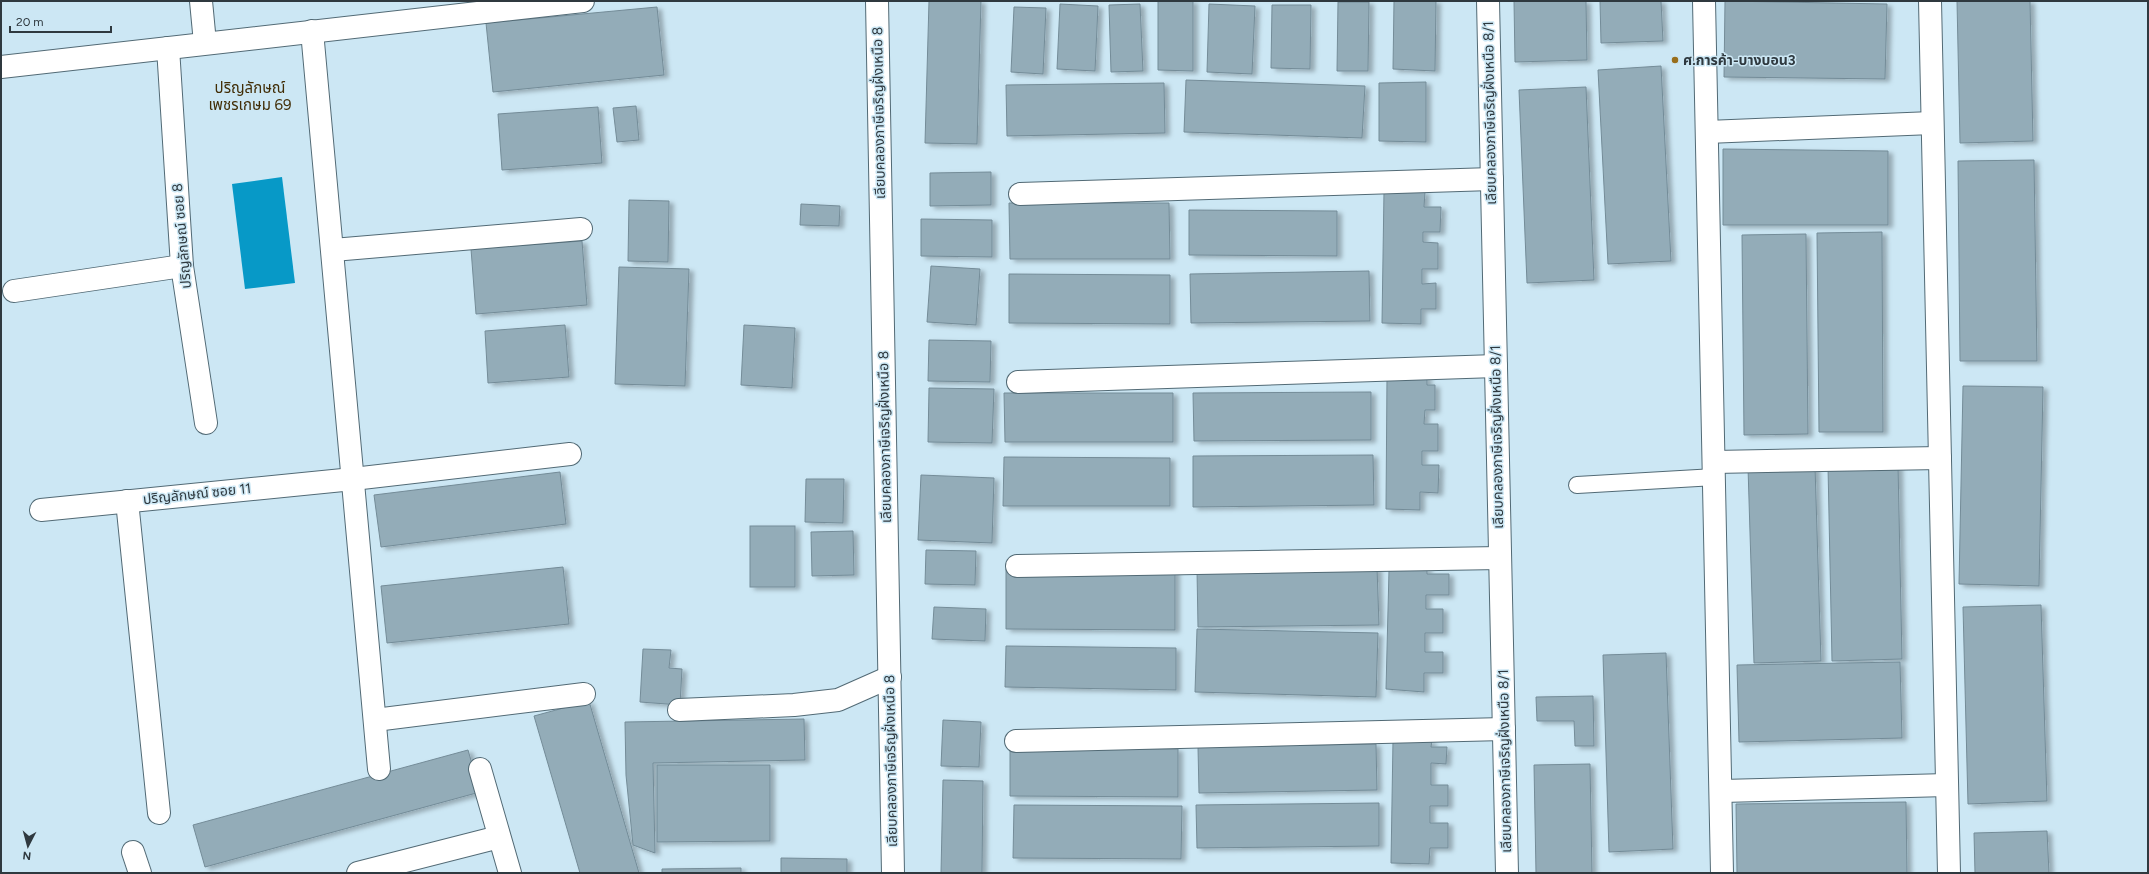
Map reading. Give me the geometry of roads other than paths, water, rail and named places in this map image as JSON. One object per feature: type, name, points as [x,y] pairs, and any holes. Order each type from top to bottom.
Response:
[{"type":"street","points":[[202,1],[206,43]]},
{"type":"street","points":[[1,67],[583,1]]},
{"type":"street","name":"เลียบคลองภาษีเจริญฝั่งเหนือ 8","points":[[877,1],[893,873]]},
{"type":"street","name":"เลียบคลองภาษีเจริญฝั่งเหนือ 8/1","points":[[1488,1],[1507,873]]},
{"type":"street","points":[[1704,1],[1722,791],[1722,873]]},
{"type":"street","points":[[1930,1],[1949,873]]},
{"type":"street","points":[[312,32],[379,769]]},
{"type":"street","name":"ปริญลักษณ์ ซอย 8","points":[[168,48],[182,266],[206,423]]},
{"type":"street","points":[[1707,132],[1932,123]]},
{"type":"street","points":[[1020,194],[1492,180]]},
{"type":"street","points":[[333,250],[581,229]]},
{"type":"street","points":[[14,291],[182,266]]},
{"type":"street","points":[[1018,382],[1496,366]]},
{"type":"street","name":"ปริญลักษณ์ ซอย 11","points":[[41,510],[353,479],[570,454]]},
{"type":"street","points":[[1715,470],[1940,458]]},
{"type":"street","points":[[127,501],[160,814]]},
{"type":"street","points":[[1017,566],[1500,558]]},
{"type":"street","points":[[678,710],[794,705],[838,700],[890,677]]},
{"type":"street","points":[[375,720],[584,694]]},
{"type":"street","points":[[1016,741],[1504,729]]},
{"type":"street","points":[[480,769],[510,873]]},
{"type":"street","points":[[1722,791],[1947,785]]},
{"type":"street","points":[[358,873],[499,837]]},
{"type":"street","points":[[133,852],[140,873]]},
{"type":"lane","points":[[1577,485],[1715,470]]},
{"type":"water","points":[[282,177],[295,283],[245,289],[232,184]]},
{"type":"place","name":"ศ.การค้า-บางบอน3","points":[[1675,60]]},
{"type":"district","name":"ปริญลักษณ์ เพชรเกษม 69","points":[[250,96]]}]
